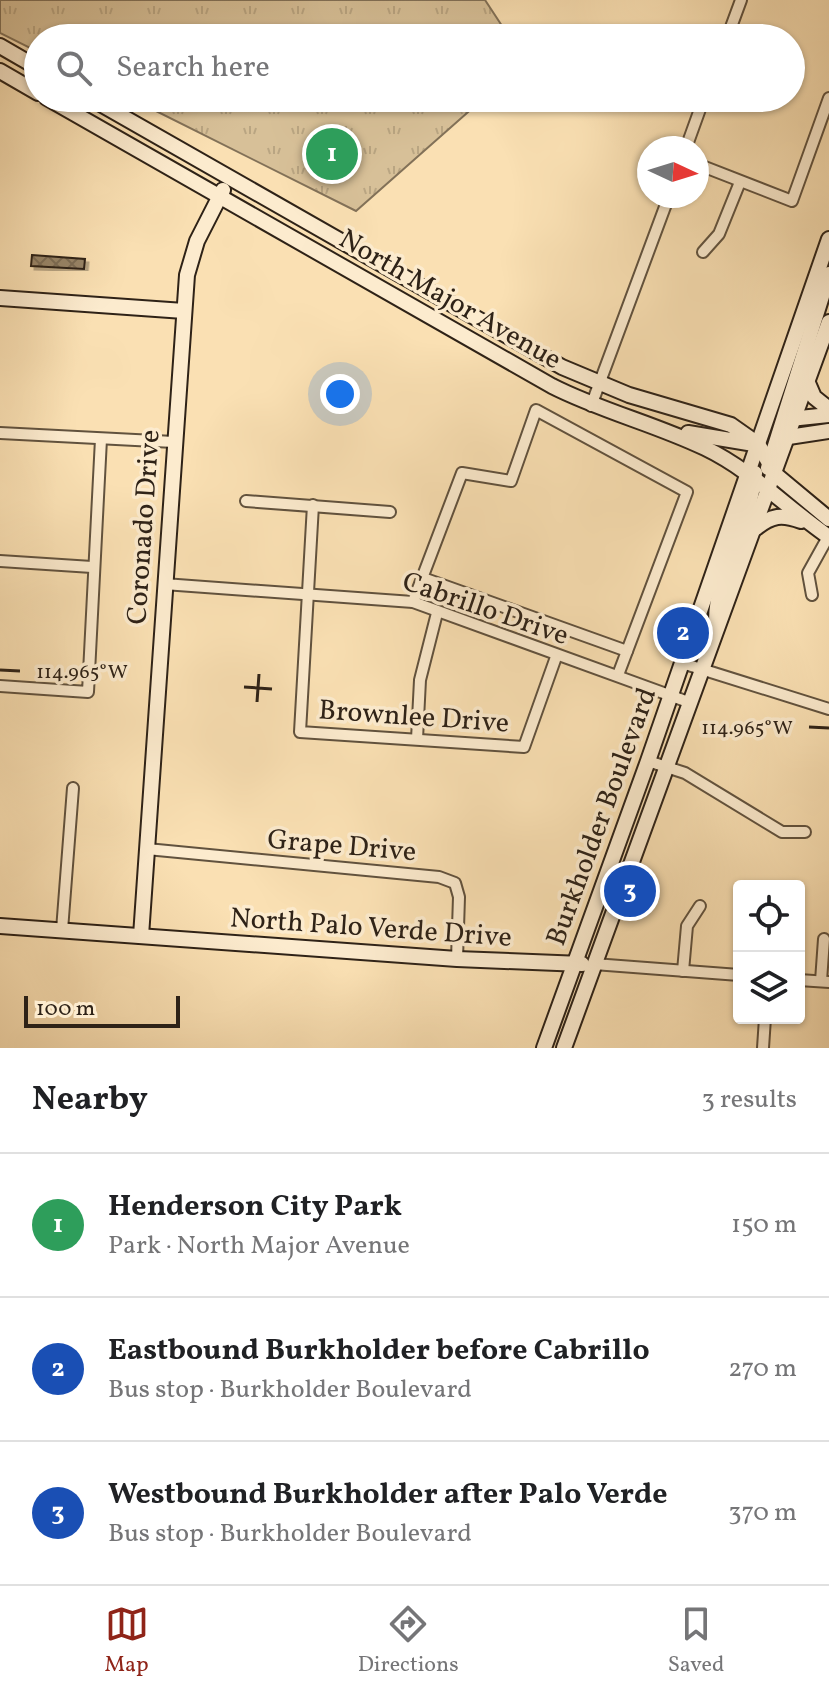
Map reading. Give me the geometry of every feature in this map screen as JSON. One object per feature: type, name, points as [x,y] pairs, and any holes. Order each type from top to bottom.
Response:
[{"type":"street","points":[[732,24],[741,0]]},
{"type":"street","points":[[0,46],[24,60]]},
{"type":"street","points":[[0,71],[24,85]]},
{"type":"street","points":[[14,79],[24,72]]},
{"type":"street","points":[[709,169],[792,201],[829,98]]},
{"type":"street","name":"North Major Avenue","points":[[71,112],[591,406],[706,448],[751,476],[828,537]]},
{"type":"street","name":"North Major Avenue","points":[[114,112],[562,367],[600,384],[731,425],[758,444],[772,468],[829,519]]},
{"type":"street","points":[[690,136],[699,112]]},
{"type":"street","name":"Coronado Drive","points":[[141,936],[187,275],[197,241],[229,178]]},
{"type":"street","points":[[703,252],[719,234],[740,182]]},
{"type":"street","points":[[591,406],[665,208]]},
{"type":"street","name":"Burkholder Boulevard","points":[[544,1048],[751,476],[764,423],[829,239]]},
{"type":"street","points":[[332,259],[345,243]]},
{"type":"street","points":[[788,419],[829,274]]},
{"type":"street","points":[[0,298],[184,311]]},
{"type":"street","name":"Burkholder Boulevard","points":[[564,1048],[770,491],[772,468],[788,419],[808,383],[829,322]]},
{"type":"street","points":[[808,383],[817,400],[829,409]]},
{"type":"street","points":[[413,602],[462,473],[511,481],[536,410],[687,492],[618,675]]},
{"type":"street","points":[[731,425],[829,415]]},
{"type":"street","points":[[644,424],[758,444],[829,431]]},
{"type":"street","points":[[0,433],[174,442]]},
{"type":"street","points":[[0,686],[88,692],[92,567],[101,439]]},
{"type":"street","points":[[716,633],[716,604],[750,506],[751,476]]},
{"type":"street","points":[[246,501],[390,512]]},
{"type":"street","points":[[307,593],[313,505]]},
{"type":"street","points":[[755,529],[768,517],[778,515],[811,524]]},
{"type":"street","points":[[812,595],[808,573],[828,537]]},
{"type":"street","points":[[0,561],[92,567]]},
{"type":"street","points":[[423,578],[627,651]]},
{"type":"street","name":"Cabrillo Drive","points":[[164,584],[413,602],[556,657],[618,675],[691,703]]},
{"type":"street","name":"Brownlee Drive","points":[[307,593],[300,732],[524,747],[556,657]]},
{"type":"street","points":[[417,739],[420,680],[437,613]]},
{"type":"street","points":[[682,663],[829,709]]},
{"type":"street","points":[[648,761],[685,773],[782,832],[805,832]]},
{"type":"street","points":[[62,930],[73,788]]},
{"type":"street","name":"Grape Drive","points":[[147,849],[439,877],[455,883],[459,897],[457,959]]},
{"type":"street","points":[[683,971],[687,926],[700,906]]},
{"type":"street","name":"North Palo Verde Drive","points":[[0,926],[457,959],[594,964],[733,975]]},
{"type":"street","points":[[805,980],[825,981],[824,939]]},
{"type":"street","points":[[763,1048],[765,1024]]},
{"type":"green space","points":[[0,0],[485,0],[501,24],[24,24],[24,45],[0,33]]},
{"type":"green space","points":[[158,112],[468,112],[356,211]]},
{"type":"building","points":[[32,255],[85,259],[84,269],[31,266]]},
{"type":"place","name":"Henderson City Park","points":[[332,154]]},
{"type":"place","name":"Eastbound Burkholder before Cabrillo","points":[[683,633]]},
{"type":"place","name":"Westbound Burkholder after Palo Verde","points":[[630,891]]}]
